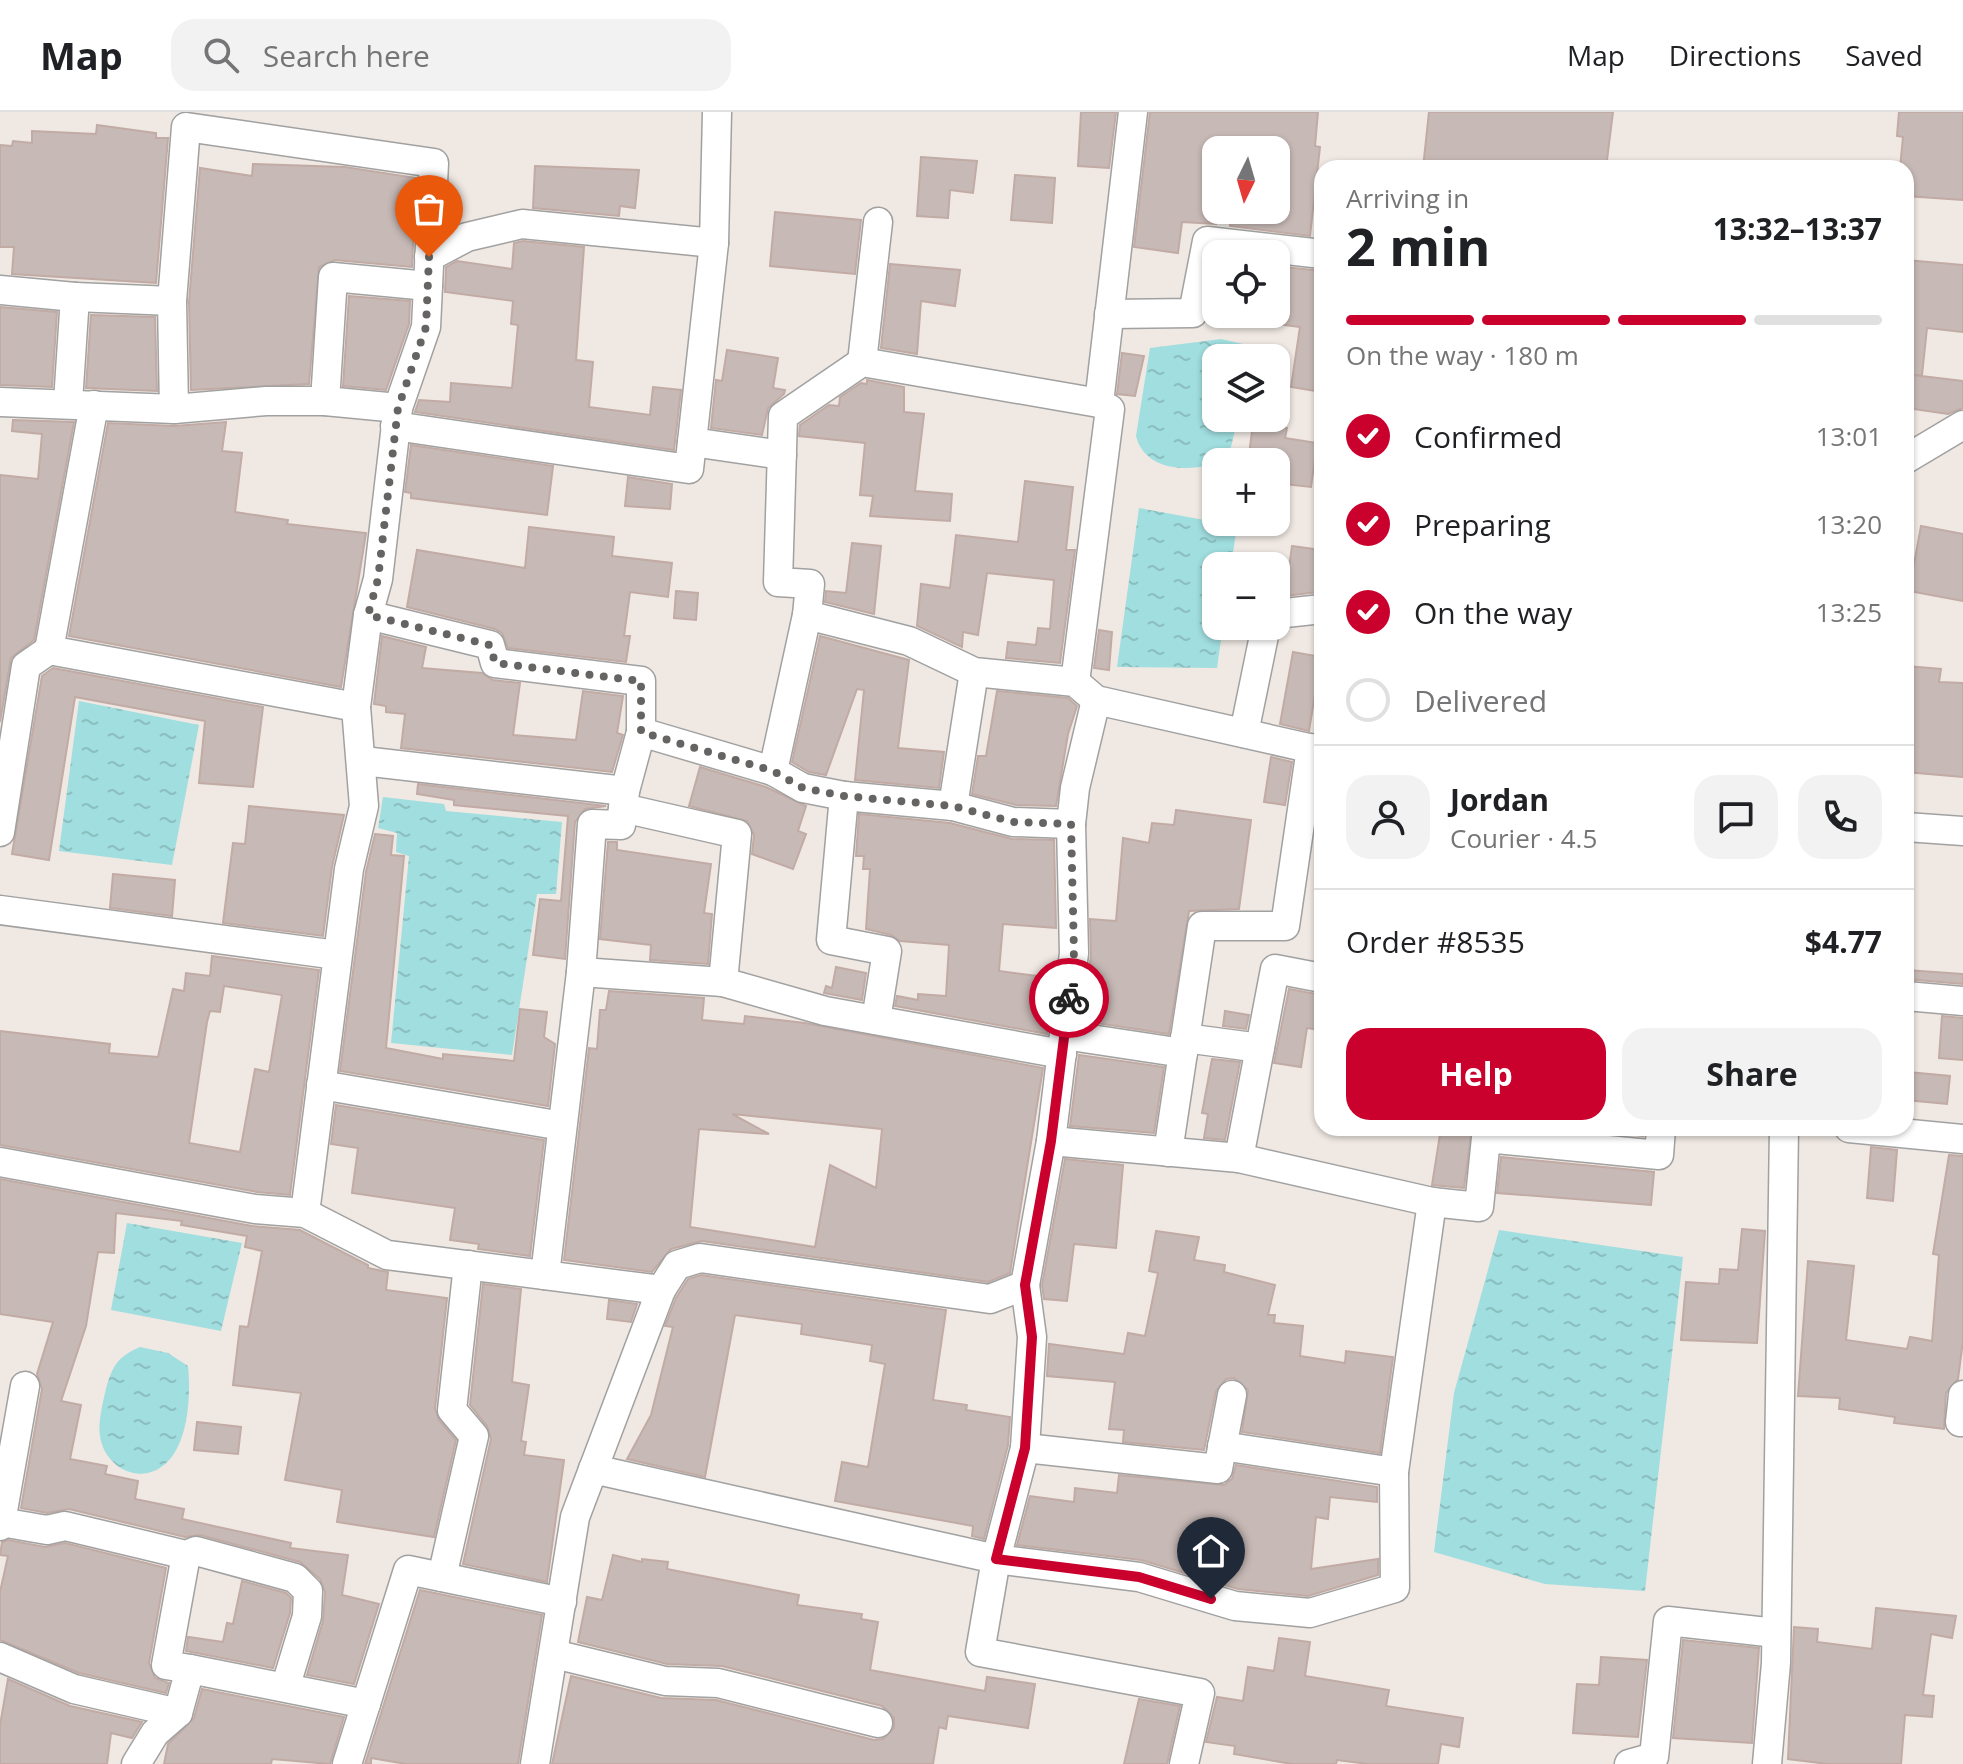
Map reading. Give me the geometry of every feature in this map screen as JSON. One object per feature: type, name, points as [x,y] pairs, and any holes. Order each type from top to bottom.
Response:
[{"type":"street","points":[[0,402],[174,409],[266,401],[325,401],[396,417],[689,469],[714,243],[717,112]]},
{"type":"street","points":[[1099,403],[1133,112]]},
{"type":"street","points":[[174,409],[172,301],[186,127],[434,163],[426,327],[396,417],[378,579],[368,615],[356,707],[363,761],[364,806],[349,869],[305,1213]]},
{"type":"street","points":[[862,362],[878,222]]},
{"type":"street","points":[[429,257],[467,237],[522,224],[714,243]]},
{"type":"street","points":[[1109,314],[1193,313],[1207,241],[1314,253]]},
{"type":"street","points":[[325,401],[333,277],[428,286]]},
{"type":"street","points":[[0,290],[172,301]]},
{"type":"street","points":[[49,650],[81,404],[75,297]]},
{"type":"street","points":[[773,771],[807,615],[810,584],[778,582],[783,416],[862,362],[1099,403],[1110,409],[1086,691],[1071,824],[1074,953],[1051,1141],[1025,1285],[1032,1337],[1025,1448],[996,1559],[980,1652],[1200,1693],[1184,1764]]},
{"type":"street","points":[[1914,454],[1963,425]]},
{"type":"street","points":[[692,442],[782,455]]},
{"type":"street","points":[[1290,612],[1314,610]]},
{"type":"street","points":[[368,615],[490,645],[495,663],[641,681],[641,732],[621,825],[592,824],[581,972],[545,1275]]},
{"type":"street","points":[[807,615],[909,641],[974,672],[1086,691],[1314,749]]},
{"type":"street","points":[[1244,733],[1263,640]]},
{"type":"street","points":[[0,832],[26,666],[49,650],[356,707]]},
{"type":"street","points":[[953,806],[974,672]]},
{"type":"street","points":[[641,732],[773,771],[803,788],[844,796],[953,806],[1013,822],[1071,824]]},
{"type":"street","points":[[1168,1152],[1202,926],[1285,926],[1314,760]]},
{"type":"street","points":[[363,761],[624,800],[737,834],[723,982]]},
{"type":"street","points":[[844,796],[831,940],[887,951],[876,1020]]},
{"type":"street","points":[[1914,828],[1963,831]]},
{"type":"street","points":[[0,910],[337,955]]},
{"type":"street","points":[[1239,1158],[1275,969],[1314,976]]},
{"type":"street","points":[[581,972],[723,982],[825,1011],[1063,1044],[1260,1048]]},
{"type":"street","points":[[1914,997],[1963,1001]]},
{"type":"street","points":[[321,1085],[562,1126]]},
{"type":"street","points":[[1914,1134],[1963,1139]]},
{"type":"street","points":[[1051,1141],[1239,1158],[1432,1202],[1479,1207],[1486,1136]]},
{"type":"street","points":[[1510,1136],[1659,1155],[1660,1136]]},
{"type":"street","points":[[1767,1764],[1776,1633],[1784,1136]]},
{"type":"street","points":[[0,1162],[255,1209],[305,1213],[387,1255],[661,1290]]},
{"type":"street","points":[[593,1469],[996,1559],[1139,1577],[1235,1606],[1310,1613],[1395,1588],[1394,1472],[1432,1202]]},
{"type":"street","points":[[535,1764],[575,1517],[661,1290],[677,1265],[700,1258],[990,1299],[1025,1285]]},
{"type":"street","points":[[442,1577],[474,1436],[452,1410],[468,1265]]},
{"type":"street","points":[[25,1386],[0,1524],[47,1530],[65,1526],[186,1555],[196,1551],[295,1578],[308,1591],[307,1616],[286,1685]]},
{"type":"street","points":[[1025,1448],[1218,1469],[1232,1395]]},
{"type":"street","points":[[1963,1395],[1960,1422],[1963,1422]]},
{"type":"street","points":[[1222,1446],[1394,1472]]},
{"type":"street","points":[[186,1555],[166,1665],[286,1685],[366,1704]]},
{"type":"street","points":[[347,1764],[408,1570],[562,1602]]},
{"type":"street","points":[[1629,1764],[1654,1757],[1668,1621],[1776,1633]]},
{"type":"street","points":[[554,1654],[665,1681],[718,1683],[878,1723]]},
{"type":"street","points":[[0,1657],[74,1689],[178,1713]]},
{"type":"street","points":[[136,1764],[155,1733],[178,1713],[190,1669]]},
{"type":"water","points":[[1221,339],[1243,344],[1202,344],[1202,432],[1235,432],[1231,448],[1202,448],[1202,467],[1162,464],[1142,449],[1136,436],[1150,348]]},
{"type":"water","points":[[1139,508],[1202,520],[1202,536],[1236,536],[1233,552],[1202,552],[1202,640],[1221,640],[1217,668],[1117,667]]},
{"type":"water","points":[[79,701],[199,725],[172,865],[59,851]]},
{"type":"water","points":[[383,797],[444,804],[446,811],[562,822],[556,894],[537,894],[512,1055],[391,1043],[409,856],[396,852],[397,833],[378,828]]},
{"type":"water","points":[[127,1223],[242,1243],[221,1331],[111,1310]]},
{"type":"water","points":[[1499,1230],[1683,1257],[1645,1591],[1545,1584],[1434,1552],[1454,1393]]},
{"type":"water","points":[[140,1347],[168,1353],[188,1366],[189,1377],[186,1418],[179,1445],[164,1465],[144,1474],[124,1470],[115,1464],[103,1447],[100,1436],[103,1403],[112,1371],[125,1355]]},
{"type":"building","points":[[1081,112],[1116,112],[1109,168],[1078,166]]},
{"type":"building","points":[[1150,112],[1318,112],[1315,146],[1320,147],[1319,160],[1314,160],[1310,236],[1230,226],[1290,224],[1290,136],[1202,136],[1202,223],[1182,222],[1178,253],[1134,247]]},
{"type":"building","points":[[1429,112],[1613,112],[1607,160],[1424,160]]},
{"type":"building","points":[[1899,112],[1963,112],[1963,200],[1914,197],[1914,160],[1901,160],[1903,137],[1897,136]]},
{"type":"building","points":[[97,125],[156,133],[156,138],[168,138],[156,283],[12,274],[14,247],[0,247],[0,145],[12,146],[13,141],[32,143],[32,131],[96,134]]},
{"type":"building","points":[[921,157],[977,161],[973,193],[950,190],[948,218],[917,216]]},
{"type":"building","points":[[253,164],[345,167],[416,178],[412,267],[335,260],[319,267],[309,384],[191,390],[189,302],[200,168],[252,176]]},
{"type":"building","points":[[535,166],[639,170],[635,208],[620,206],[619,216],[533,208]]},
{"type":"building","points":[[1015,175],[1055,178],[1052,223],[1011,220]]},
{"type":"building","points":[[775,212],[861,220],[855,274],[770,266]]},
{"type":"building","points":[[523,241],[584,247],[576,360],[593,362],[589,407],[650,415],[653,387],[681,390],[674,450],[415,412],[419,400],[450,402],[451,383],[512,388],[518,325],[511,324],[513,301],[445,292],[446,267],[457,261],[512,269],[514,243]]},
{"type":"building","points":[[1914,261],[1963,265],[1963,332],[1927,328],[1922,375],[1914,375]]},
{"type":"building","points":[[890,264],[960,270],[955,306],[921,301],[917,354],[881,348]]},
{"type":"building","points":[[1290,268],[1314,270],[1314,391],[1291,387],[1300,327],[1290,326]]},
{"type":"building","points":[[349,296],[410,301],[409,324],[386,390],[343,386]]},
{"type":"building","points":[[0,307],[57,312],[52,387],[0,385]]},
{"type":"building","points":[[91,315],[155,317],[157,391],[86,388]]},
{"type":"building","points":[[727,350],[778,358],[773,388],[785,390],[768,408],[762,435],[711,428],[716,380],[722,381]]},
{"type":"building","points":[[1122,353],[1144,356],[1135,396],[1117,394]]},
{"type":"building","points":[[1914,375],[1963,381],[1963,408],[1948,414],[1914,409]]},
{"type":"building","points":[[867,380],[904,387],[904,412],[924,414],[915,491],[952,494],[950,521],[870,516],[873,496],[860,495],[865,443],[799,436],[800,425],[829,405],[839,406],[840,397],[861,383],[867,384]]},
{"type":"building","points":[[13,420],[74,422],[34,640],[11,658],[0,722],[0,475],[38,479],[42,434],[12,431]]},
{"type":"building","points":[[226,422],[222,451],[242,453],[235,512],[288,520],[287,524],[366,533],[341,687],[69,636],[108,423],[174,426]]},
{"type":"building","points":[[1252,432],[1286,432],[1285,438],[1314,443],[1311,487],[1290,485],[1290,448],[1250,448]]},
{"type":"building","points":[[411,445],[553,466],[547,515],[411,498],[411,493],[405,492]]},
{"type":"building","points":[[628,477],[672,484],[670,509],[625,506]]},
{"type":"building","points":[[1025,481],[1073,487],[1066,550],[1075,550],[1060,663],[1006,658],[1008,642],[1036,645],[1038,628],[1050,629],[1054,580],[987,573],[978,635],[963,632],[962,647],[917,626],[921,584],[950,588],[956,535],[1018,542]]},
{"type":"building","points":[[1921,526],[1963,534],[1963,601],[1914,592],[1914,564]]},
{"type":"building","points":[[529,527],[614,537],[612,556],[672,563],[668,597],[630,592],[624,636],[630,636],[626,662],[508,648],[502,633],[495,629],[407,607],[417,550],[525,568]]},
{"type":"building","points":[[852,543],[881,546],[874,614],[825,602],[826,591],[846,593]]},
{"type":"building","points":[[1292,546],[1314,549],[1314,592],[1290,595]]},
{"type":"building","points":[[676,591],[698,593],[696,620],[674,618]]},
{"type":"building","points":[[1099,630],[1112,632],[1109,670],[1094,668]]},
{"type":"building","points":[[382,636],[426,647],[422,668],[482,673],[493,680],[520,683],[513,735],[576,740],[583,691],[623,696],[617,733],[623,735],[612,772],[401,748],[405,714],[386,712],[386,706],[374,704]]},
{"type":"building","points":[[820,636],[909,660],[898,748],[944,752],[939,788],[855,780],[864,690],[857,689],[826,775],[809,772],[792,762]]},
{"type":"building","points":[[1293,652],[1314,656],[1314,700],[1309,731],[1280,724]]},
{"type":"building","points":[[1914,667],[1941,669],[1939,682],[1963,683],[1963,777],[1914,773]]},
{"type":"building","points":[[53,668],[263,707],[253,787],[199,783],[205,721],[75,697],[49,860],[12,854],[42,676]]},
{"type":"building","points":[[997,691],[1068,698],[1077,706],[1068,734],[1056,806],[1016,805],[972,794],[978,756],[986,756]]},
{"type":"building","points":[[1271,757],[1292,762],[1285,805],[1264,802]]},
{"type":"building","points":[[700,767],[766,787],[806,806],[798,831],[806,834],[793,869],[752,854],[754,835],[747,821],[689,806]]},
{"type":"building","points":[[418,784],[606,806],[585,809],[575,822],[565,959],[533,955],[540,899],[561,901],[568,816],[454,805],[454,800],[417,794]]},
{"type":"building","points":[[249,806],[344,815],[332,867],[323,936],[223,923],[233,843],[245,844]]},
{"type":"building","points":[[1176,810],[1251,820],[1239,909],[1189,911],[1169,1034],[1083,1021],[1091,955],[1090,919],[1116,921],[1123,838],[1149,843],[1152,823],[1174,825]]},
{"type":"building","points":[[859,814],[950,823],[1012,839],[1054,840],[1056,928],[1003,924],[999,971],[1054,978],[1047,1034],[895,1006],[897,996],[918,1000],[918,994],[946,996],[949,945],[900,941],[891,935],[866,929],[870,869],[863,869],[864,856],[856,856]]},
{"type":"building","points":[[375,834],[393,836],[391,855],[404,856],[386,1048],[443,1059],[443,1054],[514,1061],[520,1009],[547,1012],[544,1037],[555,1044],[548,1106],[340,1071],[366,872]]},
{"type":"building","points":[[608,842],[617,842],[617,850],[711,864],[704,913],[712,914],[708,964],[650,960],[651,945],[600,939]]},
{"type":"building","points":[[113,874],[175,880],[172,916],[110,908]]},
{"type":"building","points":[[212,956],[319,970],[290,1195],[257,1192],[0,1145],[0,1031],[110,1044],[109,1053],[158,1057],[173,989],[184,991],[186,973],[210,976]],"holes":[[[224,986],[282,995],[269,1072],[255,1069],[240,1152],[189,1143],[207,1022],[210,1011],[220,1012]]]},
{"type":"building","points":[[836,967],[866,973],[862,1000],[824,993],[826,986],[832,988]]},
{"type":"building","points":[[1914,971],[1963,974],[1963,984],[1914,980]]},
{"type":"building","points":[[1289,989],[1314,994],[1314,1029],[1307,1028],[1301,1067],[1274,1063]]},
{"type":"building","points":[[609,991],[704,998],[702,1020],[744,1024],[745,1016],[805,1023],[1043,1068],[1010,1273],[988,1282],[702,1241],[671,1249],[652,1272],[564,1260],[589,1048],[597,1049],[600,1010],[606,1010]],"holes":[[[732,1114],[882,1129],[876,1188],[830,1165],[815,1247],[690,1227],[699,1129],[769,1134]]]},
{"type":"building","points":[[1225,1011],[1249,1015],[1246,1029],[1223,1026]]},
{"type":"building","points":[[1942,1016],[1963,1018],[1963,1060],[1939,1058]]},
{"type":"building","points":[[1079,1055],[1164,1067],[1154,1133],[1070,1126]]},
{"type":"building","points":[[1212,1059],[1240,1062],[1225,1140],[1204,1138],[1208,1114],[1202,1113]]},
{"type":"building","points":[[1914,1073],[1950,1076],[1947,1104],[1914,1101]]},
{"type":"building","points":[[336,1105],[544,1140],[530,1256],[478,1249],[479,1244],[450,1240],[455,1208],[352,1193],[358,1148],[331,1144]]},
{"type":"building","points":[[1440,1136],[1471,1136],[1464,1188],[1432,1185]]},
{"type":"building","points":[[1871,1147],[1897,1150],[1893,1201],[1867,1198]]},
{"type":"building","points":[[1949,1155],[1963,1156],[1963,1341],[1958,1379],[1946,1393],[1944,1429],[1894,1423],[1895,1417],[1839,1409],[1840,1398],[1798,1396],[1808,1261],[1854,1266],[1846,1340],[1907,1349],[1910,1337],[1932,1341],[1939,1255],[1933,1254]]},
{"type":"building","points":[[1501,1157],[1654,1172],[1651,1205],[1497,1193]]},
{"type":"building","points":[[1065,1159],[1123,1165],[1116,1248],[1074,1244],[1067,1301],[1044,1299],[1042,1285]]},
{"type":"building","points":[[0,1179],[252,1226],[300,1230],[368,1265],[368,1268],[388,1272],[386,1290],[447,1298],[435,1409],[439,1420],[456,1440],[434,1537],[337,1522],[342,1490],[285,1480],[301,1393],[233,1385],[240,1326],[248,1327],[262,1251],[245,1247],[247,1236],[181,1225],[182,1221],[116,1213],[114,1253],[98,1252],[86,1326],[61,1401],[81,1405],[70,1459],[107,1466],[105,1474],[138,1481],[135,1499],[184,1509],[182,1519],[291,1543],[290,1548],[348,1555],[342,1595],[379,1604],[354,1684],[307,1675],[323,1621],[325,1592],[320,1579],[300,1562],[200,1535],[185,1537],[69,1509],[47,1513],[21,1508],[42,1389],[37,1374],[53,1322],[0,1314]]},
{"type":"building","points":[[1742,1229],[1765,1231],[1757,1343],[1681,1340],[1686,1282],[1719,1284],[1720,1269],[1738,1270]]},
{"type":"building","points":[[1156,1231],[1199,1237],[1194,1260],[1225,1265],[1224,1272],[1275,1285],[1268,1315],[1275,1315],[1274,1323],[1303,1326],[1300,1356],[1345,1363],[1346,1351],[1393,1357],[1380,1453],[1242,1432],[1248,1390],[1234,1378],[1226,1379],[1216,1391],[1204,1450],[1123,1442],[1124,1430],[1109,1429],[1115,1382],[1047,1376],[1049,1344],[1124,1354],[1128,1333],[1145,1336],[1158,1273],[1149,1271]]},
{"type":"building","points":[[701,1275],[946,1310],[933,1400],[967,1405],[966,1410],[1010,1417],[1008,1445],[984,1539],[972,1536],[973,1526],[835,1501],[842,1462],[868,1467],[885,1364],[870,1361],[872,1345],[801,1334],[802,1324],[735,1315],[705,1477],[627,1459],[651,1415],[673,1327],[665,1326],[676,1298],[688,1279]]},
{"type":"building","points":[[483,1284],[521,1289],[512,1382],[529,1385],[521,1441],[526,1442],[524,1455],[564,1460],[547,1582],[463,1564],[491,1439],[487,1426],[470,1405]]},
{"type":"building","points":[[609,1300],[637,1304],[631,1322],[607,1319]]},
{"type":"building","points":[[197,1422],[241,1427],[238,1454],[194,1450]]},
{"type":"building","points":[[1236,1465],[1377,1487],[1377,1502],[1330,1497],[1328,1519],[1316,1517],[1311,1569],[1378,1559],[1378,1575],[1308,1596],[1238,1589],[1141,1560],[1017,1545],[1030,1496],[1074,1502],[1075,1488],[1117,1493],[1119,1475],[1224,1485],[1232,1479]]},
{"type":"building","points":[[8,1540],[45,1547],[65,1543],[166,1568],[149,1663],[155,1678],[169,1683],[166,1693],[79,1673],[0,1640],[0,1592],[8,1556],[0,1555],[2,1542]]},
{"type":"building","points":[[613,1555],[642,1562],[642,1559],[668,1562],[667,1569],[799,1595],[797,1605],[862,1614],[861,1619],[878,1622],[870,1670],[985,1691],[987,1677],[1035,1684],[1028,1728],[948,1716],[946,1729],[939,1727],[933,1764],[552,1764],[571,1676],[661,1698],[716,1700],[874,1740],[883,1739],[894,1728],[894,1718],[882,1706],[722,1666],[667,1664],[578,1642],[587,1597],[602,1600]]},
{"type":"building","points":[[242,1581],[286,1593],[291,1598],[290,1613],[273,1668],[186,1651],[188,1637],[223,1642],[227,1623],[233,1624]]},
{"type":"building","points":[[420,1590],[542,1615],[518,1764],[406,1764],[371,1758],[371,1764],[365,1764]]},
{"type":"building","points":[[1876,1608],[1956,1616],[1952,1638],[1931,1634],[1923,1695],[1934,1696],[1932,1717],[1905,1715],[1901,1764],[1828,1764],[1788,1759],[1794,1627],[1818,1629],[1817,1642],[1872,1649]]},
{"type":"building","points":[[1279,1638],[1310,1642],[1305,1676],[1389,1690],[1386,1706],[1463,1718],[1459,1747],[1441,1744],[1438,1764],[1368,1764],[1337,1760],[1336,1764],[1292,1764],[1234,1754],[1235,1746],[1206,1742],[1217,1697],[1243,1701],[1248,1667],[1274,1671]]},
{"type":"building","points":[[1683,1640],[1759,1648],[1752,1743],[1673,1738]]},
{"type":"building","points":[[1601,1657],[1647,1660],[1638,1737],[1573,1733],[1577,1684],[1599,1685]]},
{"type":"building","points":[[8,1679],[70,1706],[142,1722],[132,1738],[111,1733],[107,1764],[0,1764],[0,1725]]},
{"type":"building","points":[[202,1689],[344,1717],[330,1764],[272,1759],[271,1764],[164,1764],[168,1744],[194,1718]]},
{"type":"building","points":[[1139,1699],[1180,1706],[1167,1764],[1124,1764]]},
{"type":"way so far","points":[[429,257],[426,327],[398,408],[378,579],[368,615],[490,645],[495,663],[641,681],[641,732],[773,771],[803,788],[844,796],[953,806],[1013,822],[1071,824],[1074,953],[1069,998]]},
{"type":"route","points":[[1069,998],[1051,1141],[1025,1285],[1032,1337],[1025,1448],[996,1559],[1139,1577],[1211,1599]]}]
